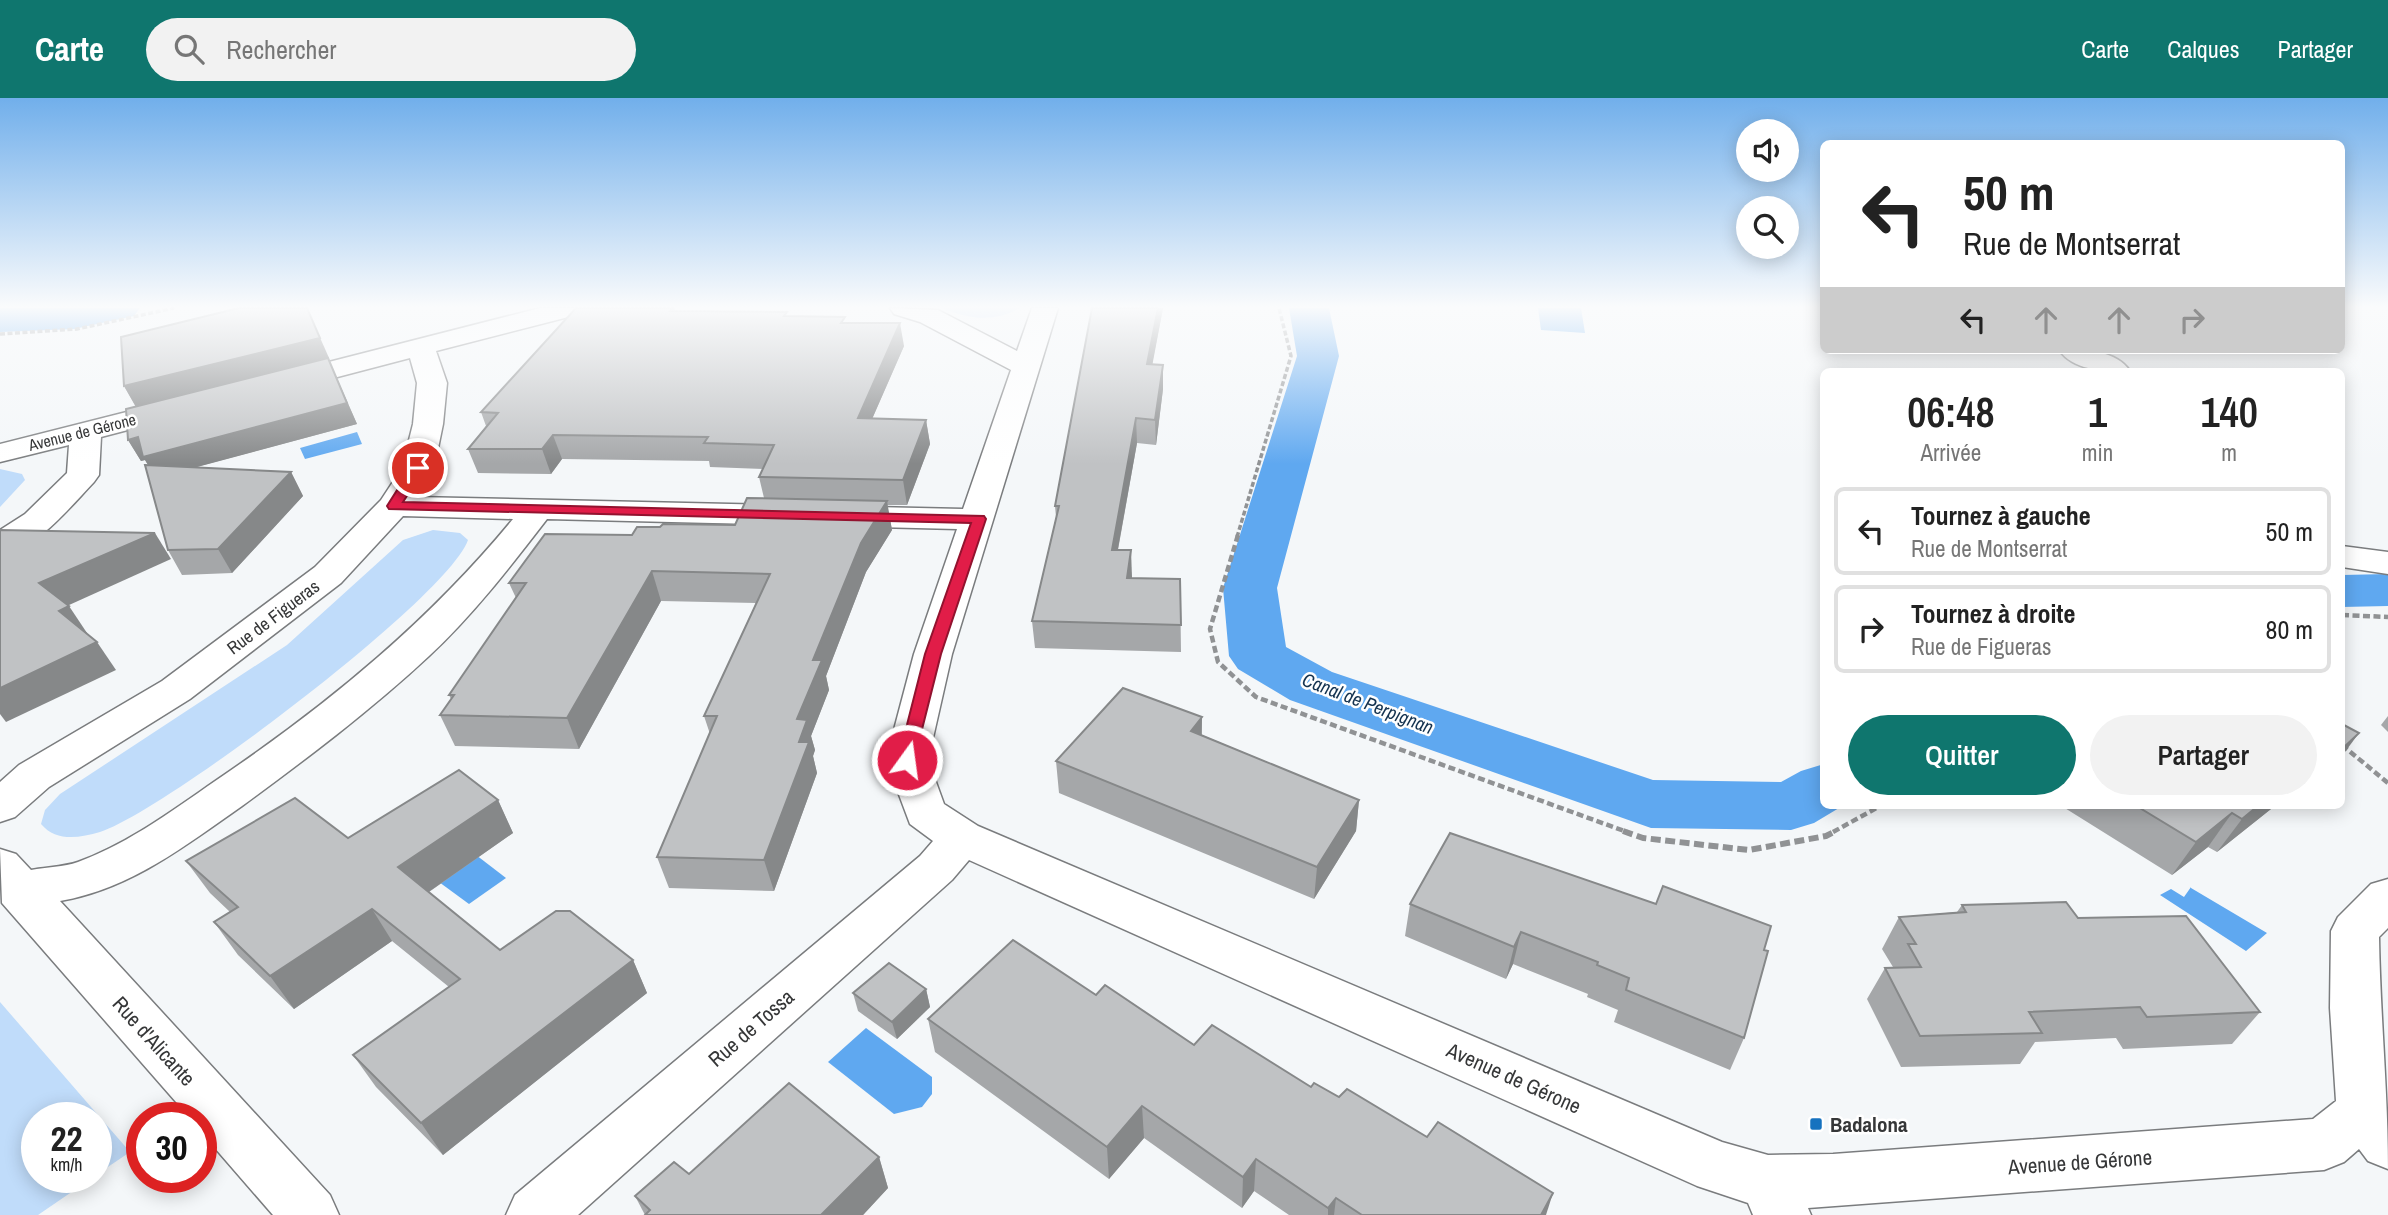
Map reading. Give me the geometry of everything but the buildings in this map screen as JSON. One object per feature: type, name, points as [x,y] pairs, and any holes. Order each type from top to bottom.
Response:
[{"type":"street","points":[[260,387],[368,360]]},
{"type":"street","name":"Rue de Figueras","points":[[0,806],[34,776],[176,690],[328,575],[394,506],[418,468],[428,424],[432,383],[425,360]]},
{"type":"street","points":[[1013,360],[1026,367]]},
{"type":"street","name":"Avenue de Gérone","points":[[1028,360],[979,519],[933,654],[907,760],[926,813],[962,838],[1717,1167],[1775,1198],[1833,1181],[2324,1144],[2376,1128],[2355,1008],[2355,931],[2388,897]]},
{"type":"street","points":[[2094,360],[2110,368]]},
{"type":"street","name":"Avenue de Gérone","points":[[0,453],[206,401]]},
{"type":"street","points":[[0,546],[37,521],[83,475],[86,431]]},
{"type":"street","points":[[394,506],[979,519]]},
{"type":"street","points":[[9,878],[84,879],[150,848],[307,738],[416,648],[484,577],[538,509]]},
{"type":"street","points":[[2345,557],[2388,563]]},
{"type":"street","name":"Rue de Tossa","points":[[536,1215],[936,868],[962,838]]},
{"type":"street","name":"Rue d'Alicante","points":[[9,878],[310,1215]]},
{"type":"path","points":[[1290,360],[1210,629],[1218,662],[1256,697],[1643,838],[1749,850],[1826,836],[1874,809]]},
{"type":"path","points":[[2345,615],[2388,617]]},
{"type":"path","points":[[2345,747],[2388,783]]},
{"type":"shaded area","points":[[0,469],[22,474],[25,480],[0,507]]},
{"type":"shaded area","points":[[433,530],[460,533],[468,540],[449,569],[410,608],[300,701],[181,786],[133,816],[100,832],[68,837],[54,834],[41,824],[45,810],[60,794],[287,645],[403,540]]},
{"type":"shaded area","points":[[0,1002],[87,1102],[21,1102],[21,1193],[70,1193],[38,1215],[0,1215]]},
{"type":"shaded area","points":[[112,1131],[126,1147],[126,1155],[112,1164]]},
{"type":"water","points":[[357,432],[362,444],[305,459],[300,448]]},
{"type":"water","points":[[463,845],[506,878],[469,904],[424,871]]},
{"type":"water","points":[[2191,887],[2267,933],[2246,951],[2160,895],[2171,889],[2184,897]]},
{"type":"water","points":[[866,1028],[932,1077],[932,1094],[922,1107],[894,1114],[828,1062]]},
{"type":"waterway","name":"Canal de Perpignan","points":[[1317,360],[1250,588],[1258,656],[1311,686],[1651,804],[1791,806],[1820,789]]},
{"type":"waterway","name":"Canal de Perpignan","points":[[2345,591],[2388,590]]},
{"type":"place","name":"Badalona","points":[[1816,1124]]},
{"type":"route","points":[[418,468],[394,506],[979,519],[933,654],[907,760]]}]
